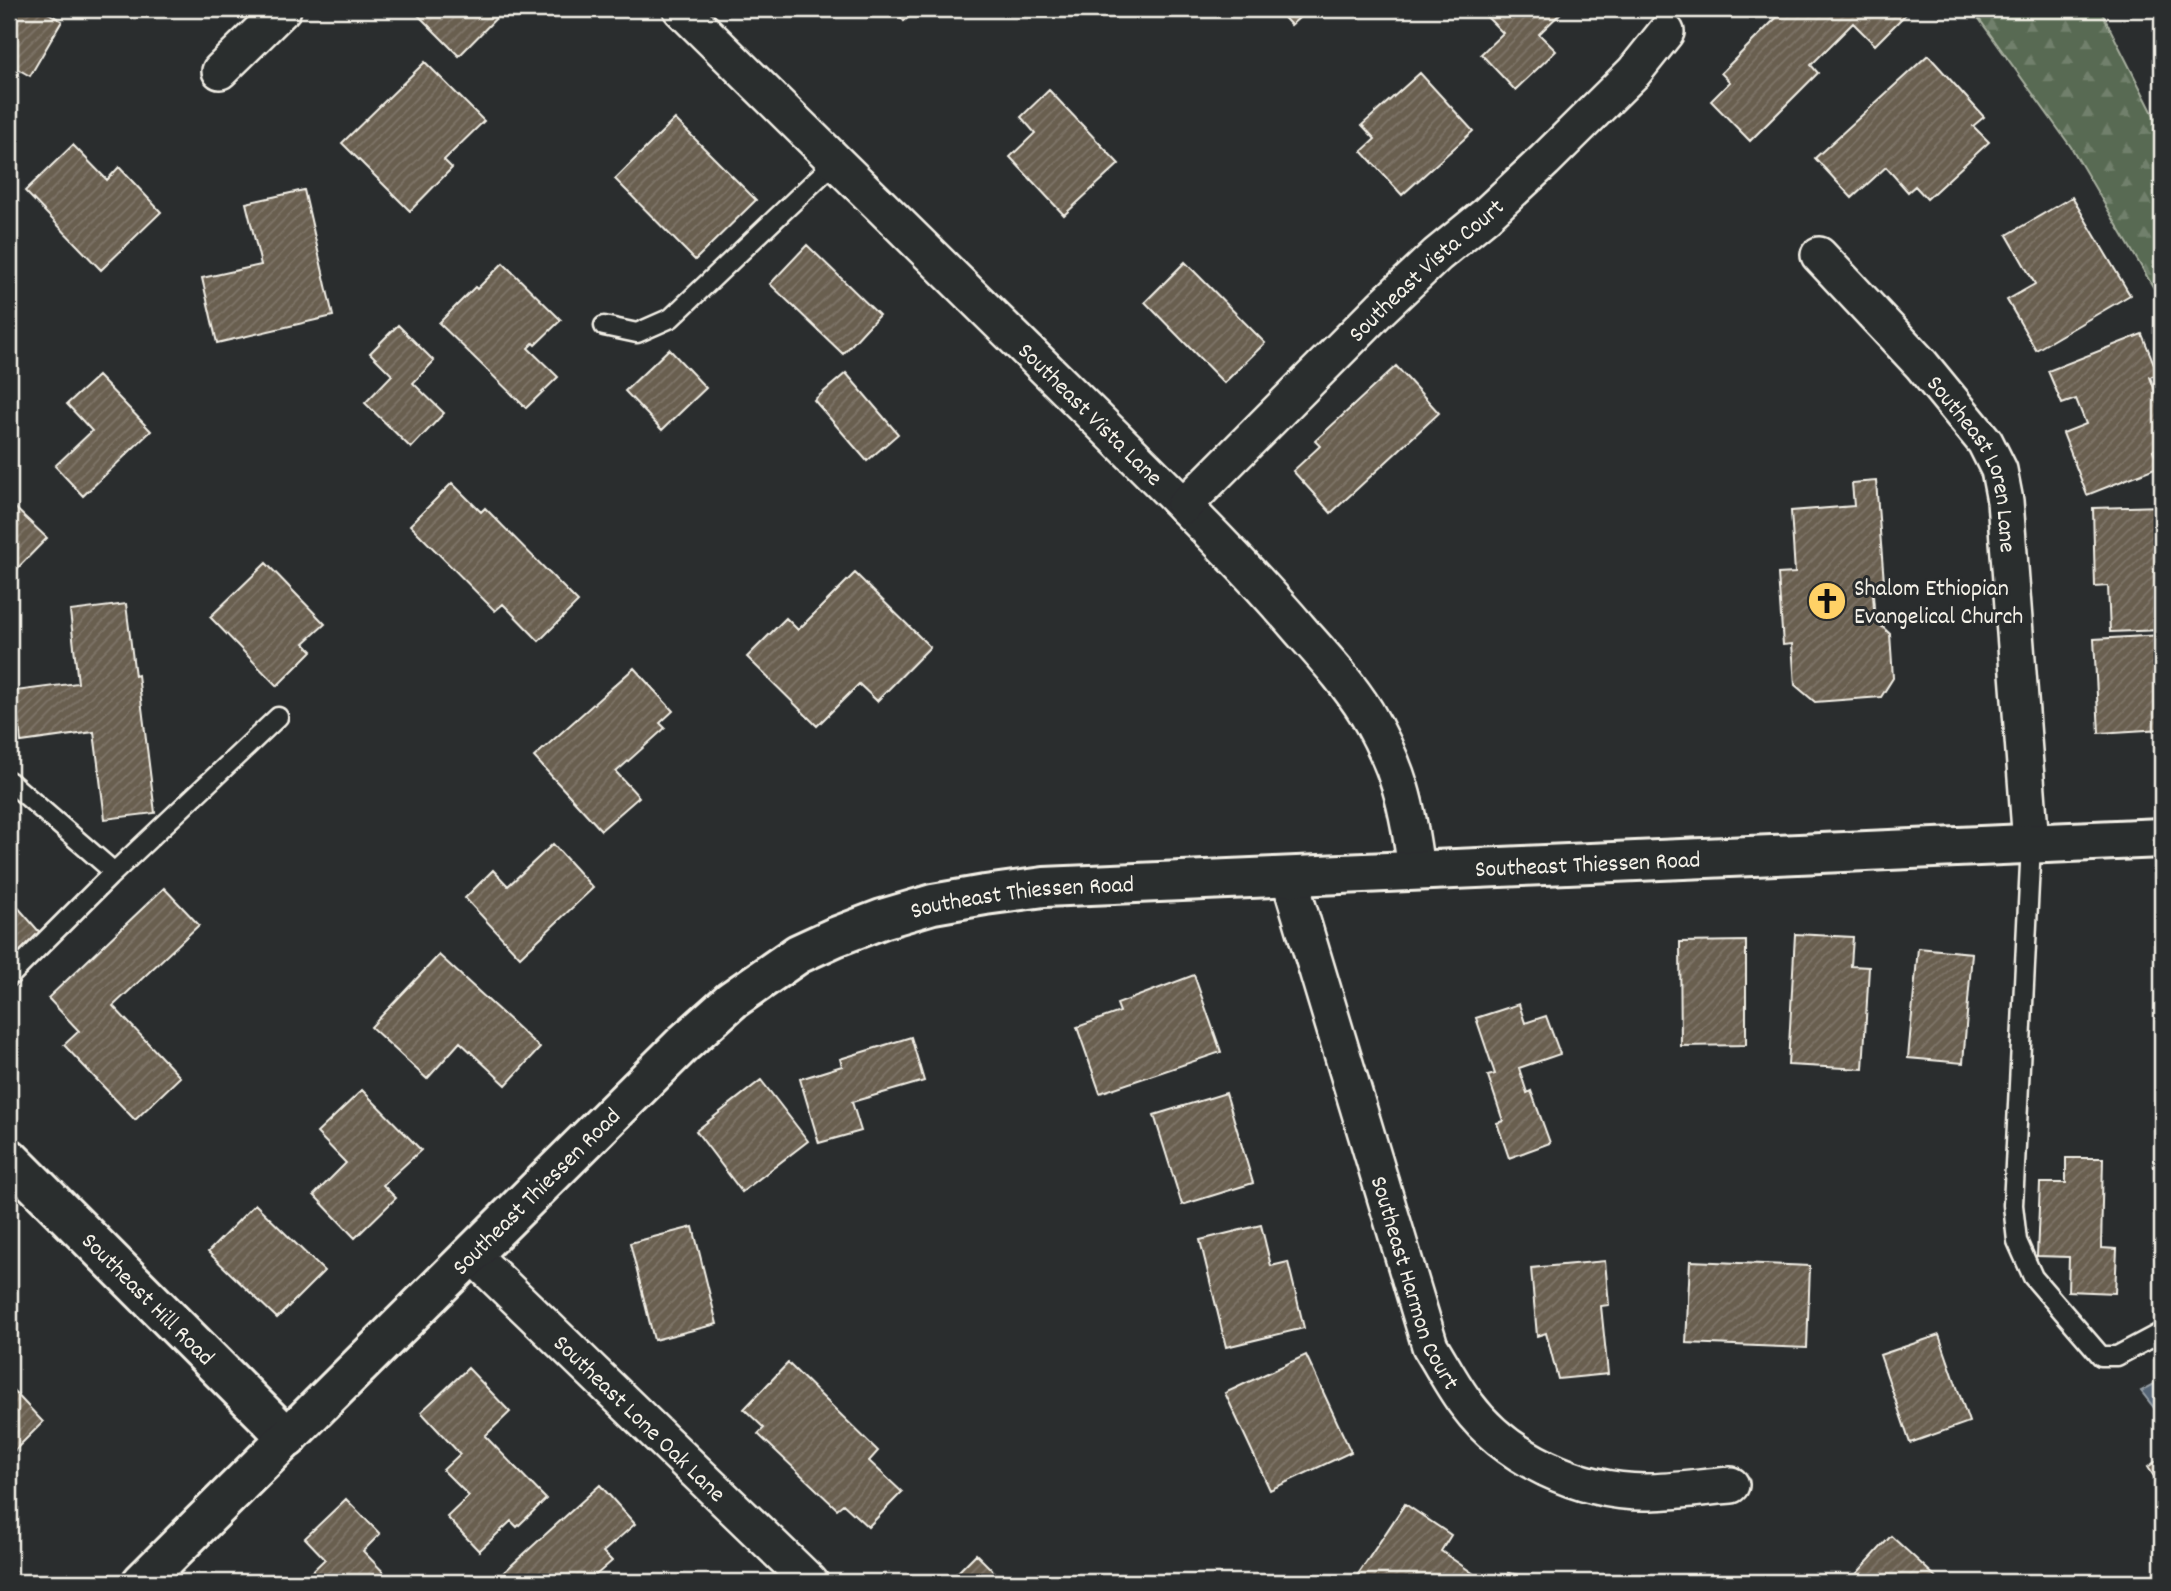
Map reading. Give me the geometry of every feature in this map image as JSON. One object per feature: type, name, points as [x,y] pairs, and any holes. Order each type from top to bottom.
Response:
[{"type":"main road","name":"Southeast Thiessen Road","points":[[142,1582],[684,1043],[732,1000],[798,954],[882,919],[933,904],[1044,887],[2162,838]]},
{"type":"main road","name":"Southeast Hill Road","points":[[9,1157],[288,1438]]},
{"type":"street","points":[[220,71],[283,9]]},
{"type":"street","name":"Southeast Vista Lane","points":[[681,9],[1184,506],[1291,618],[1365,711],[1387,751],[1400,782],[1409,817],[1416,870]]},
{"type":"street","name":"Southeast Vista Court","points":[[1184,506],[1381,308],[1545,160],[1634,72],[1666,32]]},
{"type":"street","name":"Southeast Loren Lane","points":[[1819,255],[1921,364],[1985,442],[1999,470],[2005,501],[2031,844]]},
{"type":"street","name":"Southeast Harmon Court","points":[[1289,877],[1430,1346],[1467,1406],[1496,1436],[1530,1459],[1567,1477],[1603,1487],[1644,1492],[1731,1485]]},
{"type":"street","name":"Southeast Lone Oak Lane","points":[[472,1255],[810,1582]]},
{"type":"lane","points":[[604,326],[637,333],[671,318],[836,161]]},
{"type":"lane","points":[[9,977],[114,872],[278,716]]},
{"type":"lane","points":[[9,781],[114,872]]},
{"type":"lane","points":[[2031,844],[2013,1205],[2017,1241],[2033,1277],[2101,1356],[2118,1356],[2162,1332]]},
{"type":"green space","points":[[1972,9],[2100,9],[2162,131],[2162,302],[2071,147]]},
{"type":"water","points":[[2162,1380],[2162,1418],[2141,1391]]},
{"type":"building","points":[[9,9],[41,9],[62,21],[30,76],[9,64]]},
{"type":"building","points":[[412,9],[505,9],[459,56]]},
{"type":"building","points":[[894,9],[919,9],[904,21]]},
{"type":"building","points":[[1276,9],[1309,9],[1291,25]]},
{"type":"building","points":[[1479,9],[1565,9],[1539,34],[1556,51],[1515,90],[1481,54],[1503,33]]},
{"type":"building","points":[[1785,9],[1911,9],[1875,45],[1853,23],[1811,65],[1818,73],[1750,141],[1711,101],[1730,82],[1721,73]]},
{"type":"building","points":[[1928,55],[1984,117],[1973,126],[1989,142],[1927,199],[1915,186],[1908,192],[1886,167],[1852,198],[1815,158]]},
{"type":"building","points":[[425,62],[484,121],[444,160],[452,168],[410,211],[342,143]]},
{"type":"building","points":[[1420,73],[1473,131],[1402,195],[1362,151],[1375,139],[1362,125]]},
{"type":"building","points":[[1049,90],[1119,164],[1064,215],[1010,157],[1035,133],[1021,117]]},
{"type":"building","points":[[675,119],[756,200],[695,260],[615,179]]},
{"type":"building","points":[[73,145],[107,180],[119,167],[161,212],[101,270],[25,191]]},
{"type":"building","points":[[304,190],[333,316],[217,343],[202,278],[261,265],[246,203]]},
{"type":"building","points":[[2072,197],[2130,295],[2036,350],[2007,300],[2035,284],[2007,235]]},
{"type":"building","points":[[807,245],[879,315],[843,354],[770,284]]},
{"type":"building","points":[[1185,262],[1265,343],[1224,383],[1145,302]]},
{"type":"building","points":[[503,263],[561,320],[535,345],[533,343],[528,348],[558,377],[526,408],[439,323]]},
{"type":"building","points":[[398,325],[434,361],[413,383],[444,413],[411,448],[365,403],[392,375],[370,353]]},
{"type":"building","points":[[2142,334],[2158,374],[2150,377],[2162,409],[2162,447],[2153,450],[2160,466],[2087,495],[2063,433],[2086,424],[2076,399],[2062,404],[2048,371]]},
{"type":"building","points":[[669,349],[706,388],[662,430],[625,391]]},
{"type":"building","points":[[1396,366],[1439,413],[1331,513],[1293,471],[1320,446],[1315,441]]},
{"type":"building","points":[[846,373],[898,434],[867,461],[814,400]]},
{"type":"building","points":[[98,376],[151,431],[83,496],[55,466],[92,431],[67,404]]},
{"type":"building","name":"Shalom Ethiopian Evangelical Church","points":[[1876,481],[1884,582],[1872,583],[1875,620],[1890,634],[1893,678],[1881,697],[1815,702],[1795,685],[1792,644],[1783,645],[1778,574],[1795,573],[1791,511],[1854,506],[1852,483]]},
{"type":"building","points":[[452,483],[481,512],[485,508],[578,602],[539,641],[503,604],[495,611],[410,525]]},
{"type":"building","points":[[9,502],[47,538],[9,577]]},
{"type":"building","points":[[2162,506],[2162,630],[2110,632],[2108,586],[2095,587],[2093,508]]},
{"type":"building","points":[[266,563],[325,624],[304,643],[312,651],[277,686],[210,617]]},
{"type":"building","points":[[855,573],[930,647],[877,701],[859,684],[817,726],[747,657],[786,618],[798,630]]},
{"type":"building","points":[[126,604],[135,676],[138,675],[155,813],[105,819],[94,732],[21,742],[15,691],[78,683],[70,611]]},
{"type":"building","points":[[2162,635],[2162,729],[2099,733],[2094,639]]},
{"type":"building","points":[[634,668],[673,711],[660,723],[665,728],[616,772],[639,797],[601,830],[534,757]]},
{"type":"building","points":[[553,844],[593,888],[520,957],[465,898],[493,870],[508,886]]},
{"type":"building","points":[[164,888],[199,925],[113,1006],[180,1077],[135,1120],[64,1045],[79,1031],[48,998]]},
{"type":"building","points":[[9,897],[42,935],[9,965]]},
{"type":"building","points":[[1795,934],[1853,937],[1851,966],[1869,967],[1863,1069],[1788,1065]]},
{"type":"building","points":[[1746,941],[1746,1045],[1681,1046],[1680,942]]},
{"type":"building","points":[[1918,948],[1972,953],[1963,1063],[1908,1058]]},
{"type":"building","points":[[439,955],[540,1048],[506,1085],[460,1042],[427,1079],[371,1027]]},
{"type":"building","points":[[1194,975],[1221,1052],[1100,1093],[1077,1027],[1120,1012],[1117,1004]]},
{"type":"building","points":[[1519,1004],[1525,1023],[1546,1016],[1560,1054],[1519,1068],[1527,1093],[1531,1091],[1550,1143],[1509,1158],[1497,1123],[1503,1121],[1488,1076],[1495,1074],[1476,1018]]},
{"type":"building","points":[[911,1037],[924,1081],[852,1102],[861,1131],[819,1143],[800,1079],[842,1066],[840,1059]]},
{"type":"building","points":[[761,1080],[808,1141],[742,1192],[696,1131]]},
{"type":"building","points":[[362,1090],[421,1150],[383,1185],[396,1198],[355,1238],[314,1195],[346,1163],[317,1133]]},
{"type":"building","points":[[1226,1093],[1253,1183],[1182,1205],[1154,1115]]},
{"type":"building","points":[[2066,1158],[2103,1158],[2101,1248],[2117,1249],[2115,1293],[2068,1291],[2069,1257],[2037,1256],[2040,1183],[2066,1183]]},
{"type":"building","points":[[255,1204],[324,1271],[277,1318],[208,1252]]},
{"type":"building","points":[[1261,1225],[1271,1266],[1288,1262],[1304,1328],[1226,1347],[1200,1240]]},
{"type":"building","points":[[693,1227],[717,1324],[654,1340],[630,1243]]},
{"type":"building","points":[[1605,1261],[1609,1305],[1601,1306],[1608,1374],[1558,1379],[1546,1333],[1537,1336],[1531,1268]]},
{"type":"building","points":[[1690,1261],[1810,1266],[1807,1348],[1686,1343]]},
{"type":"building","points":[[1939,1335],[1969,1422],[1910,1443],[1880,1355]]},
{"type":"building","points":[[1306,1355],[1351,1452],[1270,1490],[1225,1393]]},
{"type":"building","points":[[788,1363],[878,1451],[869,1461],[902,1492],[868,1527],[843,1504],[837,1509],[758,1434],[764,1428],[744,1409]]},
{"type":"building","points":[[468,1368],[510,1412],[485,1436],[546,1499],[517,1527],[511,1521],[479,1551],[447,1517],[469,1496],[443,1470],[460,1454],[421,1412]]},
{"type":"building","points":[[9,1386],[43,1422],[9,1456]]},
{"type":"building","points":[[2162,1457],[2162,1489],[2148,1467]]},
{"type":"building","points":[[600,1485],[635,1524],[603,1552],[612,1561],[588,1582],[493,1582]]},
{"type":"building","points":[[346,1499],[380,1534],[363,1551],[393,1582],[301,1582],[325,1559],[305,1538]]},
{"type":"building","points":[[1405,1504],[1451,1535],[1441,1551],[1474,1574],[1469,1582],[1367,1582],[1357,1576]]},
{"type":"building","points":[[1891,1536],[1937,1578],[1933,1582],[1849,1582]]},
{"type":"building","points":[[976,1554],[1004,1582],[948,1582]]},
{"type":"building","points":[[1509,1573],[1554,1582],[1507,1582]]},
{"type":"place","name":"Shalom Ethiopian Evangelical Church","points":[[1827,601]]}]
